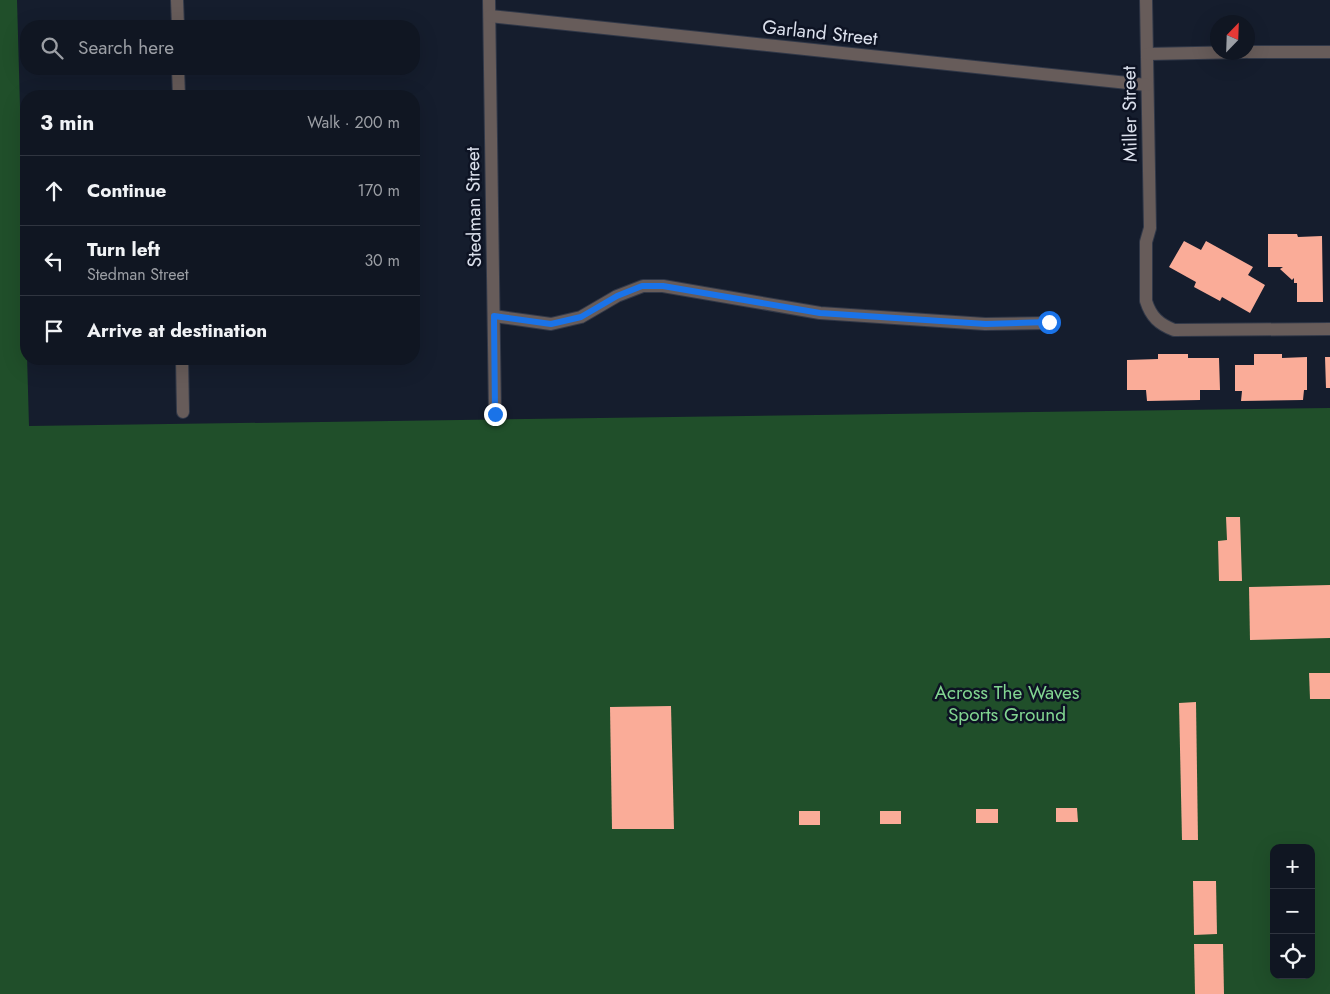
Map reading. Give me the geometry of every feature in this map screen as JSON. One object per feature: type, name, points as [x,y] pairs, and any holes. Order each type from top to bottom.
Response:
[{"type":"street","points":[[177,0],[178,20]]},
{"type":"street","name":"Stedman Street","points":[[489,0],[495,414]]},
{"type":"street","name":"Miller Street","points":[[1146,0],[1150,228],[1146,242],[1146,301],[1153,317],[1159,323],[1174,330],[1330,329]]},
{"type":"street","name":"Garland Street","points":[[490,16],[1147,85]]},
{"type":"street","points":[[1255,52],[1330,52]]},
{"type":"street","points":[[1147,54],[1210,53]]},
{"type":"street","points":[[178,75],[179,90]]},
{"type":"street","points":[[494,316],[551,324],[581,317],[617,296],[642,286],[663,286],[820,313],[986,324],[1049,322]]},
{"type":"street","points":[[182,365],[183,412]]},
{"type":"green space","name":"Across The Waves Sports Ground","points":[[0,0],[17,0],[20,106],[20,365],[27,365],[29,426],[1330,408],[1330,994],[0,994]]},
{"type":"building","points":[[1268,234],[1297,234],[1298,237],[1322,236],[1323,302],[1297,302],[1297,283],[1294,283],[1294,278],[1292,280],[1280,269],[1283,267],[1268,267]]},
{"type":"building","points":[[1184,241],[1201,250],[1206,241],[1253,267],[1248,275],[1265,285],[1250,313],[1222,297],[1220,301],[1194,287],[1196,282],[1169,267]]},
{"type":"building","points":[[1158,354],[1188,354],[1188,358],[1219,358],[1220,390],[1200,390],[1200,400],[1147,401],[1146,390],[1127,390],[1127,360],[1158,359]]},
{"type":"building","points":[[1254,354],[1282,354],[1282,358],[1307,357],[1307,390],[1304,390],[1303,400],[1241,401],[1242,391],[1235,391],[1235,365],[1254,365]]},
{"type":"building","points":[[1325,357],[1330,357],[1330,388],[1326,388]]},
{"type":"building","points":[[1226,517],[1240,517],[1242,581],[1219,581],[1218,541],[1227,540]]},
{"type":"building","points":[[1330,585],[1330,638],[1250,640],[1249,587]]},
{"type":"building","points":[[1309,673],[1330,673],[1330,699],[1310,699]]},
{"type":"building","points":[[1196,702],[1198,840],[1182,840],[1179,703]]},
{"type":"building","points":[[671,706],[674,829],[612,829],[610,707]]},
{"type":"building","points":[[1056,808],[1077,808],[1078,822],[1056,822]]},
{"type":"building","points":[[976,809],[998,809],[998,823],[976,823]]},
{"type":"building","points":[[799,811],[820,811],[820,825],[799,825]]},
{"type":"building","points":[[880,811],[901,811],[901,824],[880,824]]},
{"type":"building","points":[[1193,881],[1216,881],[1217,934],[1194,935]]},
{"type":"building","points":[[1194,944],[1223,944],[1224,994],[1195,994]]},
{"type":"route","points":[[495,414],[494,316],[551,324],[581,317],[617,296],[642,286],[663,286],[820,313],[986,324],[1049,322]]}]
